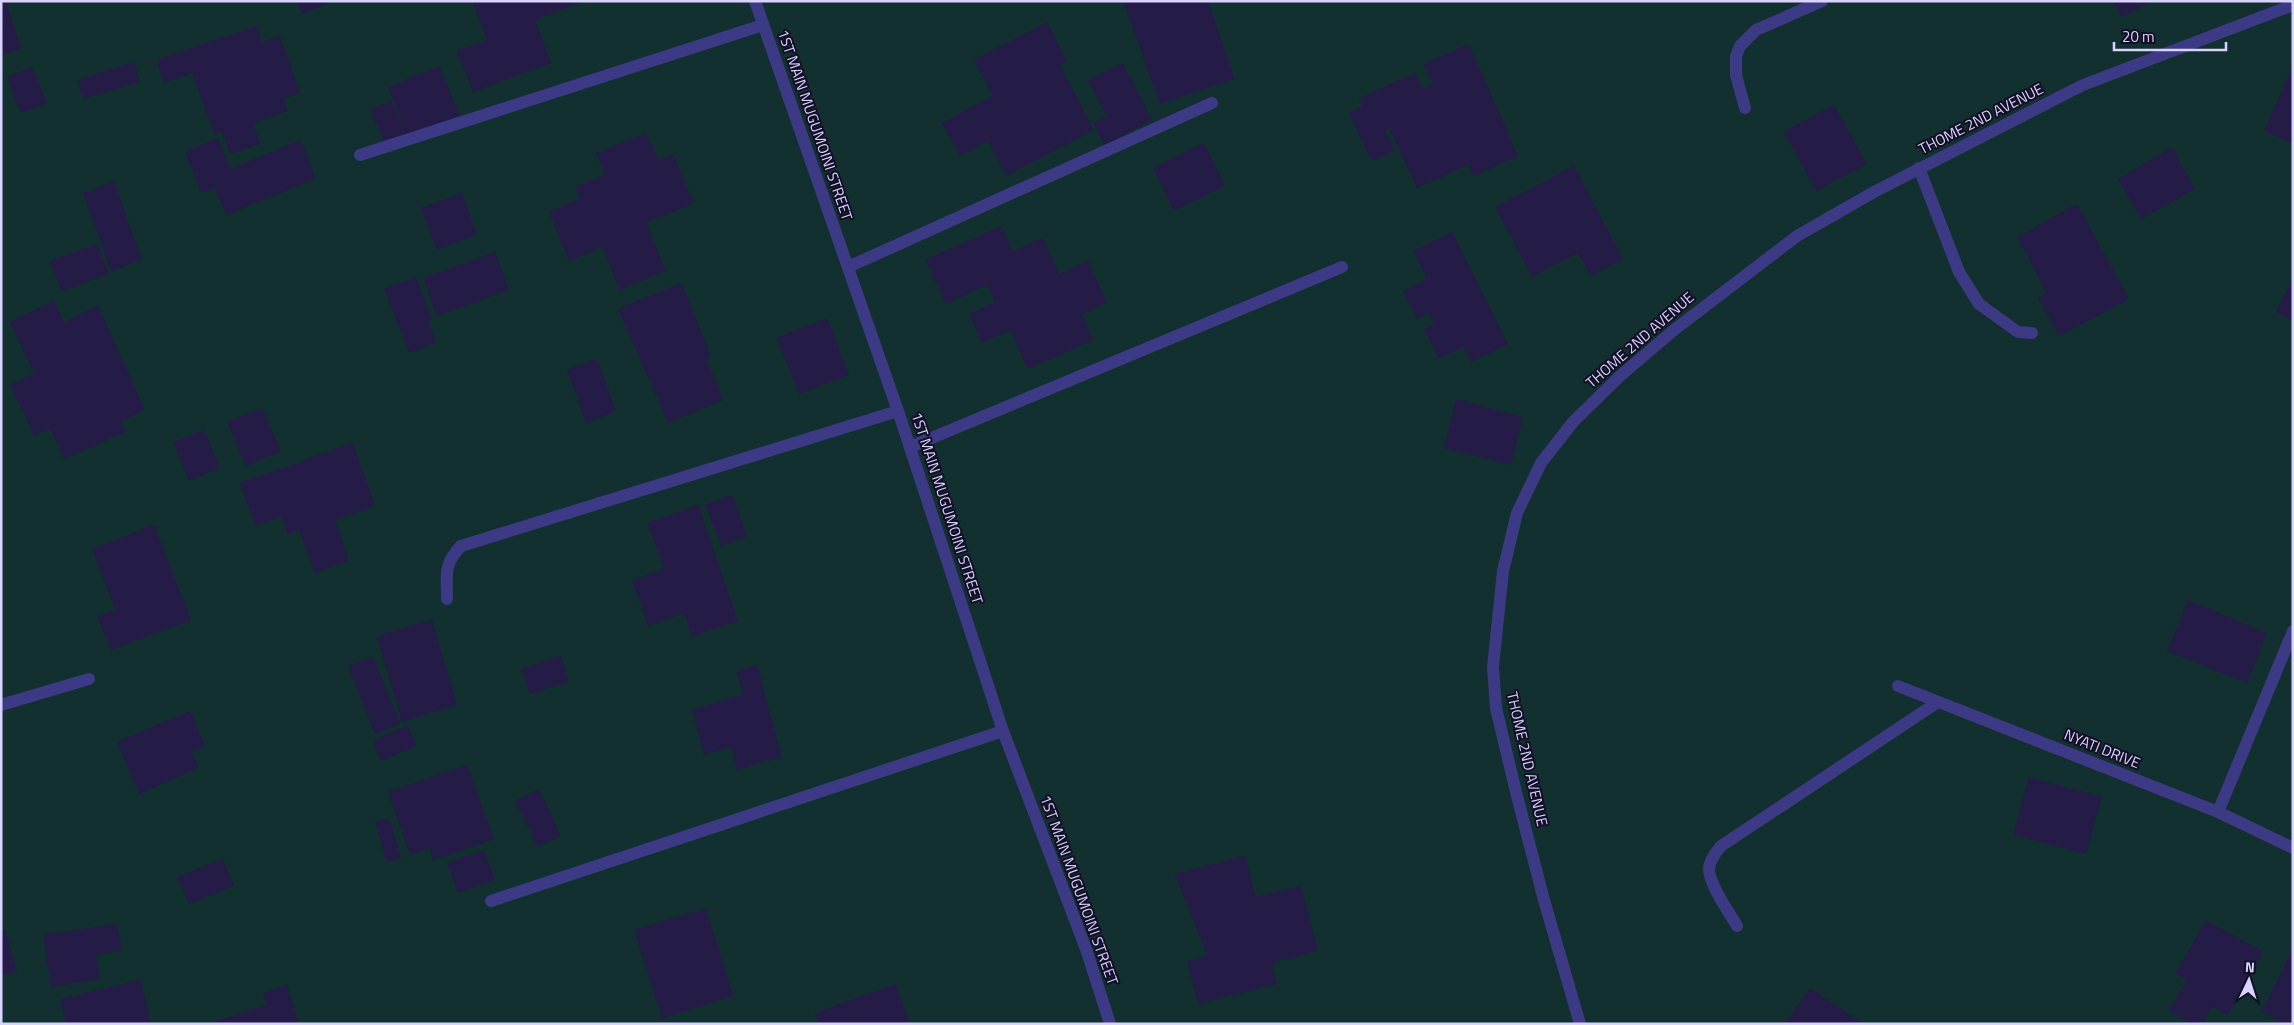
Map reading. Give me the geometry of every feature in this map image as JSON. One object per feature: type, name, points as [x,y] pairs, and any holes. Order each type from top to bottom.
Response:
[{"type":"street","name":"1ST MAIN MUGUMOINI STREET","points":[[755,1],[898,411],[1003,731],[1086,949],[1110,1024]]},
{"type":"street","points":[[1745,108],[1736,76],[1736,56],[1740,46],[1756,30],[1822,1]]},
{"type":"street","name":"THOME 2ND AVENUE","points":[[1580,1024],[1544,900],[1496,708],[1493,667],[1503,571],[1517,513],[1541,463],[1573,422],[1602,392],[1646,353],[1749,271],[1797,236],[1919,168],[2083,85],[2293,5]]},
{"type":"street","points":[[360,155],[764,25]]},
{"type":"street","points":[[848,268],[1212,103]]},
{"type":"street","points":[[1919,168],[1959,272],[1979,304],[2018,332],[2032,333]]},
{"type":"street","points":[[910,447],[1342,267]]},
{"type":"street","points":[[448,599],[447,570],[450,558],[461,546],[898,411]]},
{"type":"street","points":[[2218,812],[2293,631]]},
{"type":"street","points":[[1,705],[88,679]]},
{"type":"street","name":"NYATI DRIVE","points":[[1898,686],[2218,812],[2293,848]]},
{"type":"street","points":[[1737,926],[1711,879],[1709,869],[1712,857],[1721,846],[1938,702]]},
{"type":"street","points":[[491,902],[1003,731]]},
{"type":"green space","points":[[1,1],[2293,1],[2293,1024],[1,1024]]},
{"type":"building","points":[[1,1],[6,1],[21,49],[1,55]]},
{"type":"building","points":[[296,1],[332,1],[303,15]]},
{"type":"building","points":[[472,1],[585,1],[535,20],[551,63],[473,92],[457,51],[487,40]]},
{"type":"building","points":[[1123,1],[1208,1],[1235,79],[1160,104]]},
{"type":"building","points":[[2114,1],[2154,1],[2121,17]]},
{"type":"building","points":[[1047,22],[1067,61],[1060,65],[1094,130],[1006,176],[988,141],[960,156],[942,123],[993,96],[974,60]]},
{"type":"building","points":[[256,26],[262,42],[280,36],[300,93],[283,99],[288,111],[253,123],[260,144],[230,154],[222,132],[214,134],[192,73],[164,83],[156,60]]},
{"type":"building","points":[[1469,44],[1518,156],[1474,176],[1468,165],[1417,188],[1389,128],[1385,130],[1395,151],[1371,161],[1349,113],[1362,107],[1359,99],[1415,73],[1422,89],[1433,84],[1423,64]]},
{"type":"building","points":[[134,62],[140,82],[83,99],[77,80]]},
{"type":"building","points":[[1123,63],[1152,120],[1104,145],[1093,123],[1107,117],[1088,80]]},
{"type":"building","points":[[439,66],[460,115],[385,144],[370,110],[391,101],[406,131],[388,87]]},
{"type":"building","points":[[2293,66],[2293,144],[2264,131]]},
{"type":"building","points":[[32,67],[47,103],[21,113],[7,77]]},
{"type":"building","points":[[1834,105],[1867,164],[1816,191],[1784,132]]},
{"type":"building","points":[[646,133],[658,160],[673,154],[694,203],[646,223],[666,271],[620,290],[602,247],[569,261],[549,212],[580,199],[575,187],[605,175],[596,153]]},
{"type":"building","points":[[218,138],[230,169],[301,140],[316,179],[226,215],[215,188],[201,193],[185,152]]},
{"type":"building","points":[[1204,143],[1225,186],[1174,211],[1153,168]]},
{"type":"building","points":[[2172,148],[2195,189],[2141,219],[2118,179]]},
{"type":"building","points":[[1574,166],[1623,259],[1591,276],[1578,253],[1532,277],[1495,207]]},
{"type":"building","points":[[114,182],[142,260],[111,271],[83,193]]},
{"type":"building","points":[[462,193],[477,235],[437,250],[421,208]]},
{"type":"building","points":[[2077,204],[2129,299],[2059,336],[2038,298],[2047,293],[2017,237]]},
{"type":"building","points":[[1001,226],[1013,252],[1043,238],[1059,274],[1088,261],[1107,303],[1082,314],[1093,340],[1028,369],[1010,330],[982,343],[969,314],[995,303],[987,285],[946,304],[925,260]]},
{"type":"building","points":[[1452,232],[1508,344],[1471,362],[1463,347],[1439,359],[1424,329],[1434,324],[1429,312],[1417,319],[1403,291],[1427,279],[1413,251]]},
{"type":"building","points":[[97,244],[109,274],[61,291],[50,261]]},
{"type":"building","points":[[495,252],[509,290],[437,316],[423,278]]},
{"type":"building","points":[[416,277],[432,320],[428,321],[436,343],[409,353],[384,289]]},
{"type":"building","points":[[2293,279],[2293,321],[2275,312]]},
{"type":"building","points":[[681,283],[711,356],[706,358],[723,400],[668,423],[618,309]]},
{"type":"building","points":[[54,301],[64,322],[98,306],[145,410],[121,421],[126,432],[64,459],[50,428],[34,436],[10,385],[34,374],[10,322]]},
{"type":"building","points":[[827,318],[849,375],[799,394],[777,338]]},
{"type":"building","points":[[597,359],[616,411],[586,423],[567,370]]},
{"type":"building","points":[[1456,399],[1523,417],[1511,465],[1444,448]]},
{"type":"building","points":[[262,408],[281,451],[246,466],[227,422]]},
{"type":"building","points":[[204,430],[220,468],[189,481],[173,442]]},
{"type":"building","points":[[353,443],[375,506],[335,520],[349,561],[315,573],[299,530],[288,534],[281,517],[255,526],[240,483]]},
{"type":"building","points":[[732,495],[747,536],[721,546],[705,505]]},
{"type":"building","points":[[698,505],[738,621],[692,637],[684,613],[648,626],[632,580],[664,569],[648,523]]},
{"type":"building","points":[[154,525],[191,620],[111,650],[97,616],[115,609],[92,549]]},
{"type":"building","points":[[2188,600],[2267,633],[2247,683],[2167,651]]},
{"type":"building","points":[[432,620],[457,705],[402,722],[377,636]]},
{"type":"building","points":[[561,656],[569,681],[530,694],[521,669]]},
{"type":"building","points":[[373,657],[400,724],[375,734],[348,666]]},
{"type":"building","points":[[757,665],[782,757],[737,770],[731,747],[704,755],[692,709],[743,695],[736,671]]},
{"type":"building","points":[[190,711],[205,746],[192,752],[199,768],[139,794],[117,742]]},
{"type":"building","points":[[408,726],[417,746],[381,761],[373,741]]},
{"type":"building","points":[[467,765],[494,839],[433,860],[429,848],[410,855],[388,792]]},
{"type":"building","points":[[2029,777],[2102,797],[2086,854],[2013,835]]},
{"type":"building","points":[[539,789],[561,836],[538,847],[515,801]]},
{"type":"building","points":[[389,818],[401,858],[387,862],[375,822]]},
{"type":"building","points":[[484,850],[495,880],[458,893],[447,863]]},
{"type":"building","points":[[1245,856],[1256,897],[1301,886],[1318,951],[1272,963],[1277,984],[1198,1004],[1187,961],[1207,955],[1175,874]]},
{"type":"building","points":[[223,859],[234,886],[189,904],[177,877]]},
{"type":"building","points":[[706,908],[733,996],[662,1018],[634,930]]},
{"type":"building","points":[[2206,920],[2263,952],[2227,1015],[2212,1006],[2202,1024],[2192,1024],[2169,1011],[2187,980],[2175,974]]},
{"type":"building","points":[[117,924],[122,951],[96,955],[100,979],[51,987],[43,935]]},
{"type":"building","points":[[5,930],[17,971],[1,975],[1,931]]},
{"type":"building","points":[[2293,948],[2293,1024],[2286,1024],[2262,1012]]},
{"type":"building","points":[[141,980],[151,1024],[66,1024],[60,999]]},
{"type":"building","points":[[896,984],[910,1024],[819,1024],[815,1013]]},
{"type":"building","points":[[287,985],[299,1024],[208,1024],[267,1005],[263,993]]},
{"type":"building","points":[[1810,988],[1863,1024],[1785,1024]]}]
